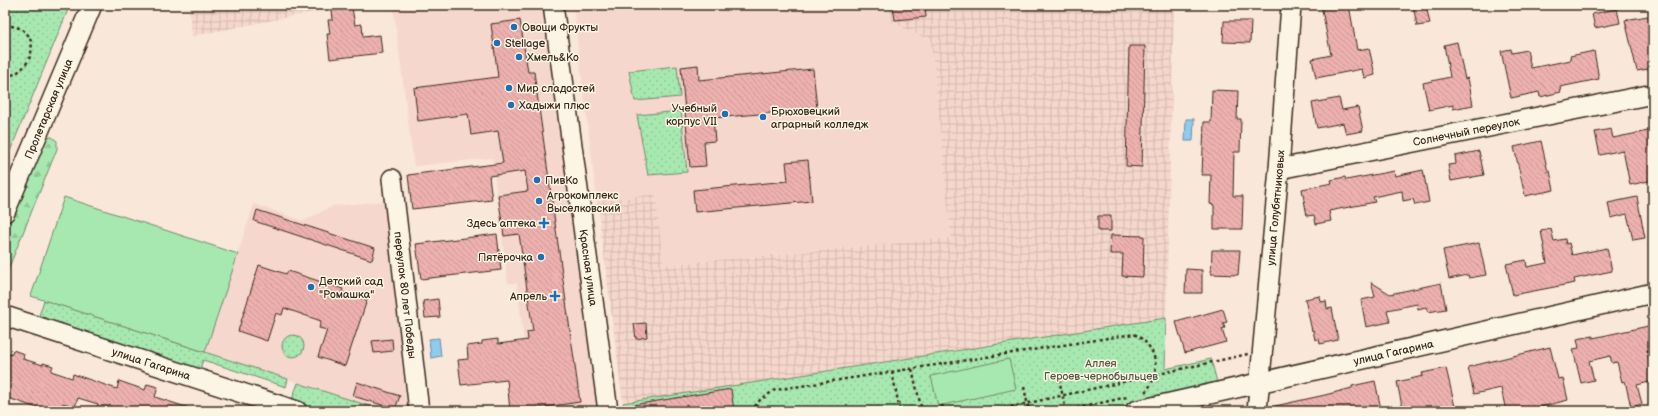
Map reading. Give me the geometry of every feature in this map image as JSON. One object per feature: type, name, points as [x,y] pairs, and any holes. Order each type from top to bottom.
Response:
[{"type":"street","name":"Пролетарская улица","points":[[5,212],[92,5]]},
{"type":"street","name":"Красная улица","points":[[553,5],[608,411]]},
{"type":"street","name":"улица Голубятниковых","points":[[1257,411],[1279,169],[1291,5]]},
{"type":"street","name":"Солнечный переулок","points":[[1279,169],[1653,94]]},
{"type":"street","name":"переулок 80 лет Победы","points":[[392,179],[419,411]]},
{"type":"street","name":"улица Гагарина","points":[[1131,404],[1259,383],[1653,293]]},
{"type":"street","name":"улица Гагарина","points":[[5,316],[297,411]]},
{"type":"path","points":[[5,26],[21,28],[29,36],[32,46],[31,56],[27,64],[16,73],[5,77]]},
{"type":"path","points":[[751,411],[760,400],[775,390],[1134,334],[1147,343],[1155,361],[1155,375],[1150,386],[1143,394]]},
{"type":"path","points":[[994,411],[1262,351]]},
{"type":"path","points":[[912,369],[922,411]]},
{"type":"path","points":[[892,372],[900,411]]},
{"type":"path","points":[[1059,379],[1065,411],[1131,404]]},
{"type":"path","points":[[1024,387],[1029,411]]},
{"type":"path","points":[[942,405],[943,411]]},
{"type":"shaded area","points":[[189,5],[349,5],[192,36]]},
{"type":"shaded area","points":[[393,5],[549,5],[605,411],[532,411],[517,283],[508,283],[492,158],[414,166]]},
{"type":"shaded area","name":"Брюховецкий аграрный колледж","points":[[573,5],[889,5],[891,22],[931,41],[951,238],[662,265],[656,194],[597,201]]},
{"type":"shaded area","points":[[889,5],[1174,5],[1166,318],[623,403],[597,201],[656,194],[663,265],[951,238],[931,41],[891,22]]},
{"type":"shaded area","name":"Детский сад \"Ромашка\"","points":[[385,201],[407,411],[385,411],[205,352],[254,204],[304,221],[333,206]]},
{"type":"green space","points":[[5,5],[70,5],[6,161],[5,161]]},
{"type":"green space","points":[[677,66],[680,97],[635,101],[629,71]]},
{"type":"green space","points":[[681,111],[687,172],[648,175],[637,115]]},
{"type":"green space","points":[[47,137],[52,137],[57,141],[57,149],[5,277],[5,230],[43,140]]},
{"type":"green space","points":[[64,197],[238,254],[205,352],[31,296]]},
{"type":"green space","points":[[44,300],[288,379],[286,387],[203,360],[199,372],[38,319]]},
{"type":"green space","name":"Аллея Героев-чернобыльцев","points":[[1166,318],[1165,369],[1211,359],[1218,386],[1104,411],[624,411],[623,403]]},
{"type":"green space","points":[[293,335],[301,338],[304,346],[301,354],[293,357],[285,354],[282,346],[285,338]]},
{"type":"green space","points":[[1009,359],[1016,389],[938,406],[931,376]]},
{"type":"green space","points":[[298,383],[385,411],[319,411],[291,402]]},
{"type":"water","points":[[1186,119],[1194,119],[1193,141],[1185,141]]},
{"type":"water","points":[[439,338],[441,356],[431,358],[429,339]]},
{"type":"building","points":[[925,5],[926,17],[895,20],[893,7]]},
{"type":"building","points":[[1321,5],[1349,5],[1357,50],[1369,48],[1375,75],[1364,78],[1362,69],[1316,78],[1312,59],[1331,55]]},
{"type":"building","points":[[1413,5],[1426,5],[1430,24],[1417,26]]},
{"type":"building","points":[[352,8],[355,25],[362,24],[363,37],[380,35],[382,53],[330,59],[327,34],[330,34],[328,20],[333,20],[332,10]]},
{"type":"building","points":[[1617,9],[1620,23],[1595,28],[1592,14]]},
{"type":"building","points":[[1648,16],[1653,40],[1653,68],[1637,71],[1625,20]]},
{"type":"building","points":[[520,20],[528,72],[534,72],[580,402],[531,409],[531,411],[510,411],[507,380],[461,385],[458,360],[468,359],[467,346],[482,344],[482,341],[498,339],[498,344],[528,340],[527,332],[533,331],[519,234],[504,236],[498,195],[528,191],[525,171],[489,176],[492,200],[412,209],[408,175],[503,163],[498,131],[471,135],[468,114],[418,121],[414,88],[498,77],[491,24]]},
{"type":"building","points":[[1224,21],[1251,21],[1250,43],[1223,42]]},
{"type":"building","points":[[1457,42],[1465,79],[1468,78],[1473,105],[1453,109],[1453,105],[1429,110],[1423,83],[1450,77],[1444,45]]},
{"type":"building","points":[[1129,46],[1145,46],[1142,167],[1126,166]]},
{"type":"building","points":[[1511,49],[1512,53],[1527,50],[1531,68],[1571,60],[1570,56],[1594,51],[1599,79],[1560,87],[1561,92],[1540,97],[1539,92],[1511,98],[1501,51]]},
{"type":"building","name":"Учебный корпус VII","points":[[698,65],[699,80],[813,69],[817,109],[713,118],[715,141],[704,142],[706,166],[690,167],[681,67]]},
{"type":"building","points":[[1212,90],[1238,91],[1237,119],[1241,119],[1240,152],[1234,152],[1233,196],[1243,196],[1242,229],[1214,229],[1214,205],[1210,204],[1211,175],[1202,175],[1204,122],[1211,122]]},
{"type":"building","points":[[1339,98],[1342,110],[1358,107],[1363,131],[1346,134],[1343,123],[1317,128],[1312,103]]},
{"type":"building","points":[[1611,129],[1613,138],[1653,130],[1653,180],[1630,185],[1623,150],[1600,155],[1595,132]]},
{"type":"building","points":[[1541,141],[1554,190],[1525,196],[1514,147]]},
{"type":"building","points":[[1479,151],[1484,175],[1451,181],[1448,165],[1456,164],[1455,156]]},
{"type":"building","points":[[808,160],[812,201],[695,212],[693,190],[788,181],[786,162]]},
{"type":"building","points":[[1423,170],[1429,202],[1415,205],[1413,199],[1403,201],[1402,191],[1373,197],[1375,202],[1329,211],[1331,221],[1316,224],[1314,215],[1307,216],[1302,189],[1332,183],[1331,180],[1345,177],[1346,180],[1394,171],[1395,176]]},
{"type":"building","points":[[1637,197],[1645,238],[1633,240],[1627,214],[1611,218],[1608,203]]},
{"type":"building","points":[[257,210],[375,248],[372,260],[254,221]]},
{"type":"building","points":[[1098,216],[1111,216],[1111,231],[1098,231]]},
{"type":"building","points":[[1551,229],[1554,241],[1565,239],[1566,244],[1569,243],[1572,255],[1607,248],[1612,271],[1574,279],[1575,283],[1513,295],[1506,264],[1526,260],[1527,267],[1547,263],[1541,231]]},
{"type":"building","points":[[497,234],[501,270],[421,279],[416,244]]},
{"type":"building","points":[[1111,235],[1144,236],[1143,277],[1122,276],[1123,254],[1110,254]]},
{"type":"building","points":[[1479,243],[1486,275],[1469,278],[1468,275],[1449,279],[1443,250]]},
{"type":"building","points":[[1212,250],[1240,250],[1238,275],[1211,274]]},
{"type":"building","points":[[259,265],[286,274],[288,271],[343,289],[342,292],[367,300],[345,366],[318,357],[327,330],[319,328],[321,321],[284,308],[282,315],[276,313],[267,341],[238,331]]},
{"type":"building","points":[[1186,269],[1202,270],[1202,293],[1185,293]]},
{"type":"building","points":[[1371,282],[1390,294],[1441,283],[1446,309],[1428,312],[1426,307],[1418,309],[1417,304],[1387,310],[1390,322],[1366,327],[1361,300],[1375,297]]},
{"type":"building","points":[[1320,296],[1321,302],[1326,301],[1327,309],[1332,308],[1338,340],[1320,344],[1319,339],[1315,340],[1313,330],[1312,331],[1305,299]]},
{"type":"building","points":[[438,299],[440,317],[425,318],[423,301]]},
{"type":"building","points":[[1223,309],[1227,322],[1223,323],[1225,328],[1222,329],[1226,342],[1185,353],[1176,322]]},
{"type":"building","points":[[646,323],[647,337],[636,339],[634,324]]},
{"type":"building","points":[[1653,325],[1653,348],[1647,350],[1653,381],[1637,385],[1642,404],[1631,407],[1625,381],[1622,382],[1617,362],[1612,363],[1610,356],[1589,361],[1594,380],[1581,383],[1573,349],[1579,348],[1577,339],[1593,336],[1593,338]]},
{"type":"building","points":[[392,339],[393,351],[374,353],[372,341]]},
{"type":"building","points":[[1550,347],[1558,379],[1563,378],[1568,400],[1525,411],[1506,411],[1501,388],[1474,394],[1468,367]]},
{"type":"building","points":[[13,350],[24,354],[23,359],[43,365],[43,363],[53,366],[51,371],[72,378],[73,374],[117,389],[119,381],[145,390],[147,384],[158,387],[155,397],[192,409],[192,411],[96,411],[98,404],[78,398],[75,407],[63,403],[60,411],[46,411],[5,397],[5,353],[11,355]]},
{"type":"building","points":[[1446,368],[1456,411],[1403,411],[1397,382],[1423,376],[1422,373]]},
{"type":"building","points":[[1375,381],[1381,409],[1373,411],[1275,411],[1275,406],[1325,395],[1352,388],[1352,386]]},
{"type":"building","points":[[357,382],[400,396],[395,409],[353,396]]},
{"type":"building","points":[[731,389],[734,411],[634,411],[633,405]]},
{"type":"place","name":"Овощи Фрукты","points":[[514,27]]},
{"type":"place","name":"Stellage","points":[[497,43]]},
{"type":"place","name":"Хмель&Ко","points":[[519,57]]},
{"type":"place","name":"Мир сладостей","points":[[509,88]]},
{"type":"place","name":"Хадыжи плюс","points":[[511,105]]},
{"type":"place","name":"Учебный корпус VII","points":[[725,114]]},
{"type":"place","name":"Брюховецкий аграрный колледж","points":[[763,117]]},
{"type":"place","name":"ПивКо","points":[[537,180]]},
{"type":"place","name":"Агрокомплекс Выселковский","points":[[539,201]]},
{"type":"place","name":"Здесь аптека","points":[[544,223]]},
{"type":"place","name":"Пятёрочка","points":[[541,257]]},
{"type":"place","name":"Детский сад \"Ромашка\"","points":[[311,287]]},
{"type":"place","name":"Апрель","points":[[555,296]]}]
